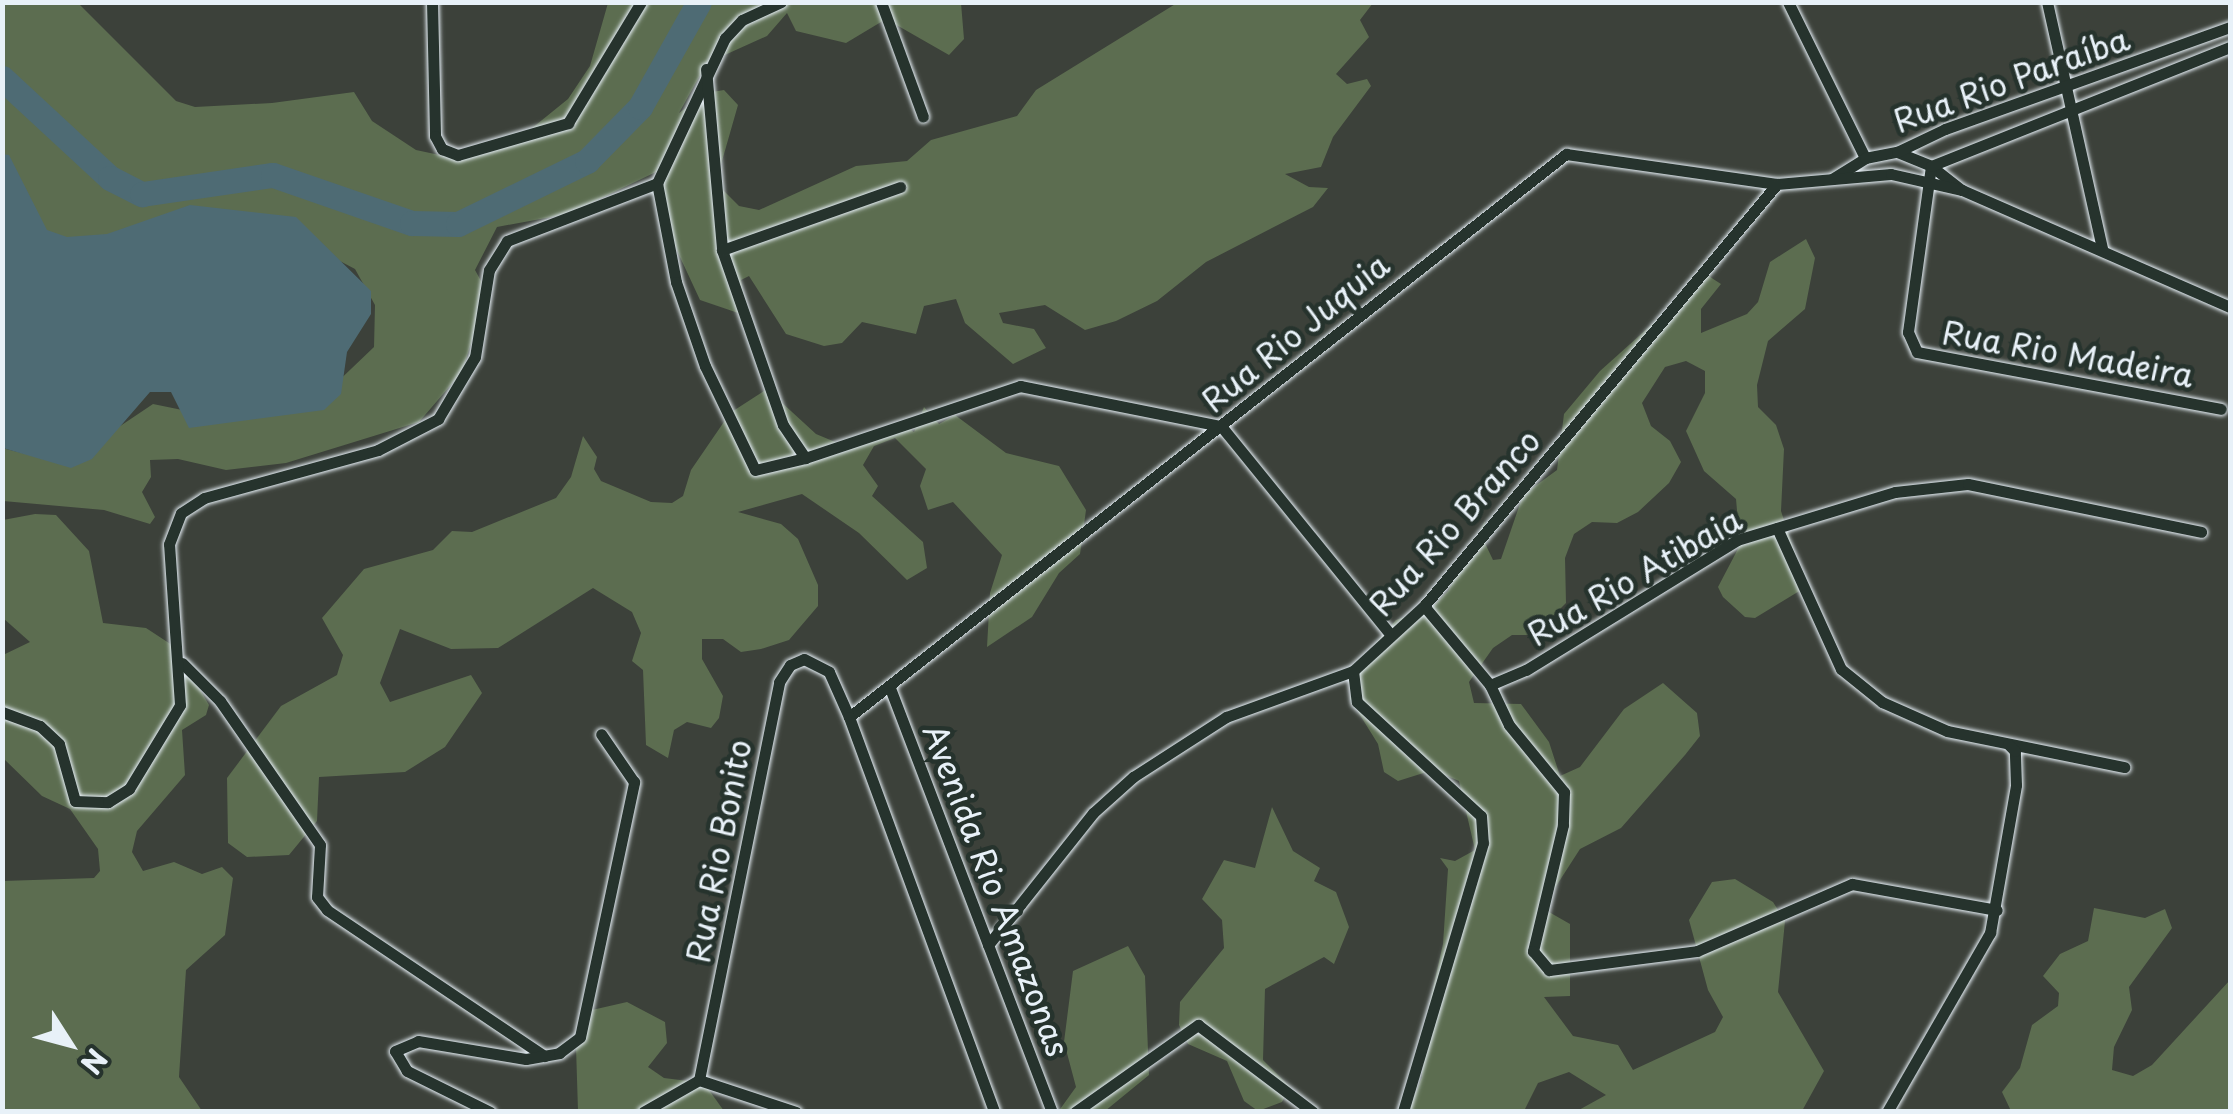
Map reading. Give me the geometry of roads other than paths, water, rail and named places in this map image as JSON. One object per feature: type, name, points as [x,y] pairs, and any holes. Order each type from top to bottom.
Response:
[{"type":"street","points":[[432,2],[434,126],[442,149],[484,151],[568,123],[641,2]]},
{"type":"street","points":[[781,2],[742,20],[706,69],[657,184],[676,282],[705,366],[756,470],[805,458],[1020,386],[1221,426],[1391,635]]},
{"type":"street","points":[[881,2],[923,117]]},
{"type":"street","points":[[1788,2],[1865,158]]},
{"type":"street","points":[[2047,2],[2102,249]]},
{"type":"street","name":"Rua Rio Paraíba","points":[[1865,158],[1897,152],[1944,128],[2230,27]]},
{"type":"street","name":"Rua Rio Paraíba","points":[[1931,166],[2073,105],[2230,47]]},
{"type":"street","points":[[706,69],[722,250],[796,446],[805,458]]},
{"type":"street","points":[[1962,190],[1923,186],[1892,174],[1897,152],[1931,166],[1962,190],[2230,307]]},
{"type":"street","name":"Rua Rio Juquia","points":[[849,718],[1566,154],[1777,184],[1863,178]]},
{"type":"street","name":"Rua Rio Juquia","points":[[1828,181],[1865,158]]},
{"type":"street","name":"Rua Rio Madeira","points":[[1931,166],[1923,186],[1908,332],[1917,352],[2221,409]]},
{"type":"street","name":"Rua Rio Paraíba","points":[[1863,178],[1892,174]]},
{"type":"street","points":[[2,712],[40,726],[59,744],[76,801],[108,802],[129,788],[157,749],[180,705],[182,662],[169,544],[181,513],[216,494],[378,450],[438,419],[471,367],[489,270],[506,241],[657,184]]},
{"type":"street","name":"Rua Rio Branco","points":[[988,945],[1094,813],[1134,776],[1226,717],[1353,671],[1424,606],[1777,184]]},
{"type":"street","points":[[722,250],[900,187]]},
{"type":"street","name":"Rua Rio Atibaia","points":[[1490,686],[1526,670],[1737,540],[1895,492],[1968,484],[2201,532]]},
{"type":"street","points":[[1777,528],[1825,641],[1856,684],[1912,717],[2008,743],[2124,766]]},
{"type":"street","points":[[1424,606],[1490,686],[1510,726],[1564,792],[1563,825],[1533,951],[1549,970],[1580,971],[1697,950],[1852,884],[1997,910]]},
{"type":"street","name":"Rua Rio Bonito","points":[[700,1080],[784,672],[804,660],[823,665],[849,718]]},
{"type":"street","points":[[182,662],[220,701],[320,845],[317,896],[327,910],[449,998],[532,1043],[544,1056]]},
{"type":"street","points":[[1353,671],[1357,702],[1481,816],[1482,844],[1402,1112]]},
{"type":"street","name":"Avenida Rio Amazonas","points":[[890,688],[1052,1112]]},
{"type":"street","points":[[849,718],[994,1112]]},
{"type":"street","points":[[490,1112],[407,1071],[395,1051],[411,1041],[482,1056],[544,1056],[573,1044],[584,1028],[634,782],[601,734]]},
{"type":"street","points":[[1887,1112],[1980,957],[1997,910],[2016,784],[2015,751],[2008,743]]},
{"type":"street","points":[[1074,1112],[1198,1025],[1313,1112]]},
{"type":"street","points":[[643,1112],[700,1080],[796,1112]]},
{"type":"water","points":[[2,154],[9,155],[47,230],[67,237],[107,234],[190,205],[296,217],[371,291],[371,314],[347,352],[341,394],[324,410],[189,428],[171,392],[150,392],[92,459],[71,468],[3,448]]},
{"type":"waterway","points":[[2,78],[110,178],[142,194],[273,175],[412,223],[458,224],[587,161],[640,107],[699,2]]}]
